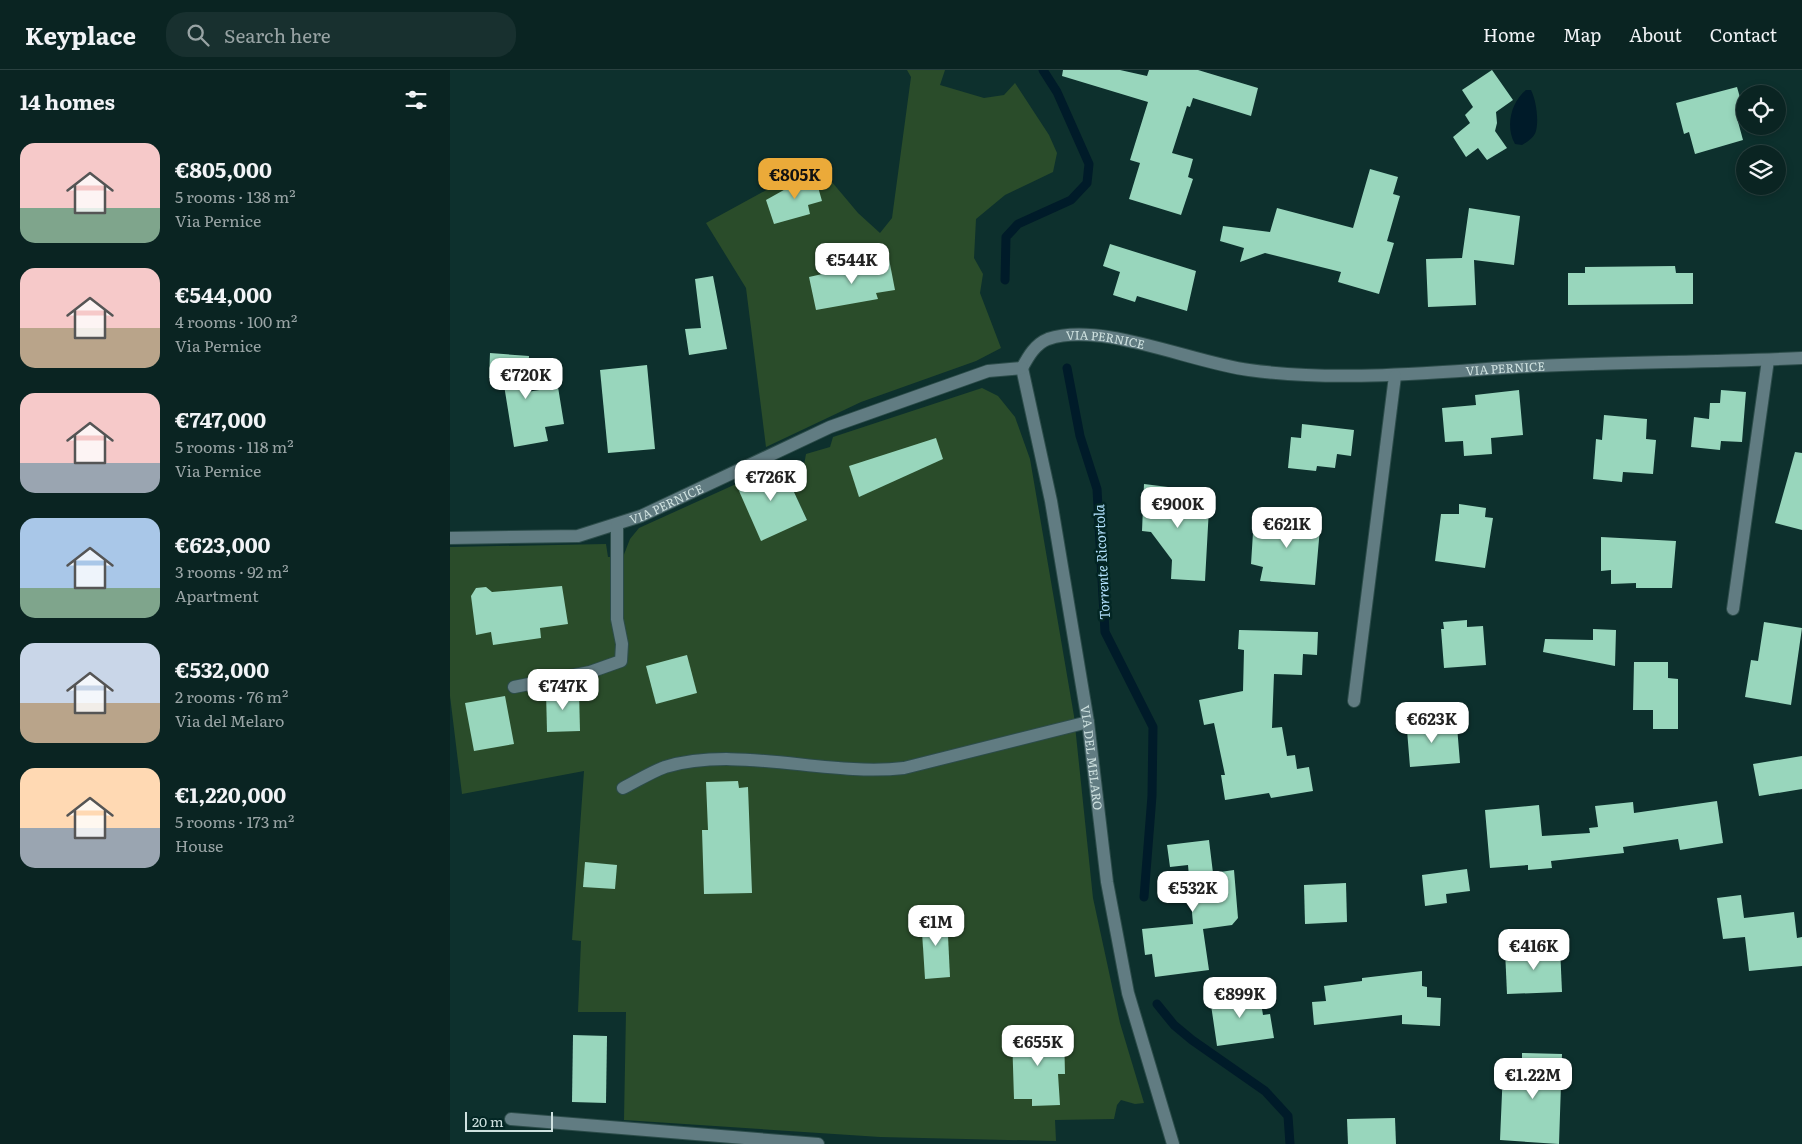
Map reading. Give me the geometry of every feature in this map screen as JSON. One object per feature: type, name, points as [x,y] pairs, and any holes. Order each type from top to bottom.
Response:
[{"type":"street","name":"VIA PERNICE","points":[[450,538],[578,536],[617,524],[641,516],[830,427],[988,371],[1022,368],[1030,353],[1047,340],[1072,335],[1115,338],[1248,370],[1306,374],[1395,376],[1637,361],[1802,358]]},
{"type":"street","points":[[1733,609],[1768,360]]},
{"type":"street","name":"VIA DEL MELARO","points":[[1022,368],[1051,501],[1088,722],[1107,882],[1128,994],[1173,1144]]},
{"type":"street","points":[[1354,701],[1395,376]]},
{"type":"street","points":[[514,687],[590,672],[621,661],[622,644],[617,619],[617,524]]},
{"type":"street","points":[[623,788],[664,768],[700,760],[764,762],[876,771],[904,768],[1088,722]]},
{"type":"street","points":[[511,1119],[818,1144]]},
{"type":"green space","points":[[907,70],[945,70],[940,85],[984,98],[1004,95],[1015,83],[1049,135],[1057,153],[1053,172],[1005,195],[976,219],[974,258],[983,274],[980,293],[1001,348],[976,361],[861,402],[766,447],[746,288],[706,223],[816,163],[858,213],[880,233],[892,218],[911,77]]},
{"type":"green space","points":[[982,388],[998,396],[1015,417],[1030,459],[1074,716],[1093,898],[1120,1023],[1144,1103],[1135,1104],[1121,1100],[1117,1105],[1114,1119],[1055,1120],[1056,1141],[880,1137],[624,1120],[626,1012],[578,1012],[581,941],[572,940],[584,771],[462,794],[450,696],[450,547],[606,544],[608,557],[623,557],[630,539],[639,528],[736,484],[807,520],[781,464],[804,465],[806,454],[830,447],[833,437]]},
{"type":"water","points":[[1526,90],[1531,90],[1534,99],[1537,126],[1534,136],[1522,145],[1515,144],[1510,130],[1510,123],[1513,108]]},
{"type":"building","points":[[1063,70],[1120,70],[1147,76],[1149,70],[1198,70],[1258,88],[1251,116],[1193,98],[1190,107],[1187,106],[1172,153],[1193,159],[1188,177],[1193,179],[1181,215],[1129,199],[1140,163],[1130,160],[1148,102],[1062,76]]},
{"type":"building","points":[[1492,70],[1513,100],[1496,112],[1497,123],[1495,131],[1507,148],[1487,160],[1478,148],[1466,157],[1453,137],[1470,123],[1465,115],[1473,107],[1462,90]]},
{"type":"building","points":[[1736,87],[1736,135],[1742,135],[1743,140],[1695,154],[1689,132],[1684,134],[1676,103]]},
{"type":"building","points":[[1370,169],[1398,177],[1393,194],[1400,196],[1387,241],[1394,243],[1379,294],[1338,282],[1341,272],[1265,253],[1240,262],[1244,248],[1220,241],[1223,226],[1270,232],[1277,208],[1353,228]]},
{"type":"building","points":[[814,173],[822,201],[808,205],[810,214],[774,224],[766,200]]},
{"type":"building","points":[[1469,208],[1520,216],[1514,265],[1474,260],[1476,305],[1428,307],[1426,259],[1462,258]]},
{"type":"building","points":[[1110,244],[1196,271],[1187,311],[1137,296],[1135,302],[1113,295],[1120,272],[1103,266]]},
{"type":"building","points":[[889,259],[895,290],[876,293],[878,299],[816,310],[809,277]]},
{"type":"building","points":[[1675,266],[1676,273],[1693,273],[1693,304],[1568,305],[1568,273],[1585,273],[1585,267]]},
{"type":"building","points":[[713,276],[727,349],[689,355],[685,329],[701,328],[695,279]]},
{"type":"building","points":[[490,353],[529,356],[527,392],[558,387],[564,424],[545,427],[548,441],[514,447],[503,379],[489,378]]},
{"type":"building","points":[[647,365],[655,449],[608,453],[600,370]]},
{"type":"building","points":[[1519,390],[1523,435],[1491,438],[1492,454],[1464,456],[1463,441],[1445,442],[1442,408],[1476,405],[1475,395]]},
{"type":"building","points":[[1721,390],[1746,392],[1742,442],[1721,441],[1720,450],[1691,447],[1694,417],[1709,419],[1710,403],[1720,403]]},
{"type":"building","points":[[1604,415],[1647,419],[1646,439],[1656,440],[1653,474],[1623,472],[1622,482],[1593,479],[1596,439],[1602,440]]},
{"type":"building","points":[[1302,424],[1354,430],[1351,456],[1337,454],[1335,468],[1317,466],[1316,471],[1288,468],[1291,437],[1301,438]]},
{"type":"building","points":[[936,438],[943,459],[859,497],[849,466]]},
{"type":"building","points":[[1795,452],[1802,453],[1802,530],[1775,523]]},
{"type":"building","points":[[781,464],[807,520],[761,541],[736,484]]},
{"type":"building","points":[[1144,484],[1192,490],[1192,505],[1209,508],[1205,581],[1171,579],[1172,560],[1151,532],[1142,531]]},
{"type":"building","points":[[1459,504],[1486,508],[1485,517],[1493,518],[1485,568],[1435,561],[1441,514],[1459,514]]},
{"type":"building","points":[[1302,514],[1314,514],[1320,528],[1315,585],[1260,581],[1263,567],[1251,564],[1254,517],[1294,519]]},
{"type":"building","points":[[1601,537],[1676,541],[1672,588],[1636,588],[1636,583],[1611,584],[1611,570],[1601,571]]},
{"type":"building","points":[[562,586],[568,624],[540,628],[541,638],[493,645],[491,632],[476,635],[471,596],[476,588],[486,587],[492,592]]},
{"type":"building","points":[[1467,620],[1467,627],[1483,626],[1486,665],[1444,668],[1441,629],[1444,629],[1443,622]]},
{"type":"building","points":[[1764,622],[1802,628],[1791,705],[1745,697],[1751,660],[1758,661]]},
{"type":"building","points":[[1593,629],[1616,630],[1615,666],[1543,652],[1545,639],[1593,640]]},
{"type":"building","points":[[1239,630],[1318,632],[1317,655],[1303,654],[1302,675],[1274,674],[1272,728],[1282,727],[1287,756],[1295,755],[1297,769],[1309,767],[1313,791],[1271,798],[1269,793],[1225,800],[1221,775],[1225,775],[1214,723],[1204,725],[1199,700],[1243,691],[1244,650],[1238,649]]},
{"type":"building","points":[[687,655],[697,693],[656,704],[646,666]]},
{"type":"building","points":[[1634,662],[1668,662],[1668,678],[1678,679],[1678,729],[1653,729],[1653,710],[1633,710]]},
{"type":"building","points":[[546,691],[579,691],[580,731],[547,732]]},
{"type":"building","points":[[505,696],[514,744],[474,751],[465,703]]},
{"type":"building","points":[[1433,719],[1434,728],[1457,726],[1460,763],[1410,767],[1407,730],[1411,730],[1410,721]]},
{"type":"building","points":[[1802,756],[1802,789],[1759,796],[1753,764]]},
{"type":"building","points":[[738,781],[739,788],[748,787],[752,893],[704,894],[702,830],[708,830],[706,782]]},
{"type":"building","points":[[1717,801],[1723,843],[1680,850],[1678,839],[1623,847],[1624,853],[1551,861],[1552,868],[1528,870],[1528,865],[1490,868],[1485,810],[1539,805],[1542,836],[1590,833],[1589,828],[1598,827],[1595,806],[1633,802],[1634,813]]},
{"type":"building","points":[[1209,840],[1213,873],[1234,870],[1238,918],[1232,925],[1203,929],[1209,970],[1155,977],[1152,954],[1145,955],[1142,929],[1193,924],[1188,865],[1170,867],[1167,845]]},
{"type":"building","points":[[585,862],[617,865],[615,889],[583,887]]},
{"type":"building","points":[[1467,869],[1470,891],[1446,894],[1447,903],[1425,906],[1422,875]]},
{"type":"building","points":[[1346,883],[1347,922],[1305,924],[1304,885]]},
{"type":"building","points":[[1741,895],[1744,918],[1794,912],[1797,938],[1802,937],[1802,966],[1749,971],[1745,937],[1723,939],[1717,898]]},
{"type":"building","points":[[947,915],[950,977],[925,979],[921,916]]},
{"type":"building","points":[[1560,947],[1562,992],[1507,994],[1505,950]]},
{"type":"building","points":[[1422,971],[1422,986],[1427,987],[1427,997],[1441,998],[1440,1026],[1402,1024],[1402,1015],[1314,1025],[1312,1002],[1326,1001],[1324,986],[1362,981],[1362,978]]},
{"type":"building","points":[[1259,991],[1263,1015],[1270,1014],[1274,1038],[1217,1046],[1210,998]]},
{"type":"building","points":[[1064,1033],[1065,1074],[1058,1074],[1060,1105],[1032,1106],[1032,1099],[1014,1099],[1012,1035]]},
{"type":"building","points":[[573,1035],[607,1036],[606,1103],[572,1102]]},
{"type":"building","points":[[1522,1053],[1562,1054],[1559,1144],[1500,1140],[1503,1070],[1522,1072]]},
{"type":"building","points":[[1395,1118],[1396,1144],[1348,1144],[1347,1119]]},
{"type":"waterway","name":"Torrente Ricortola","points":[[1005,280],[1006,237],[1018,224],[1071,200],[1087,183],[1089,164],[1057,92],[1043,70]]},
{"type":"waterway","name":"Torrente Ricortola","points":[[1067,368],[1080,436],[1097,489],[1105,632],[1153,727],[1152,796],[1144,897]]},
{"type":"waterway","name":"Torrente Ricortola","points":[[1157,1004],[1174,1025],[1192,1040],[1265,1091],[1288,1116],[1290,1144]]}]
